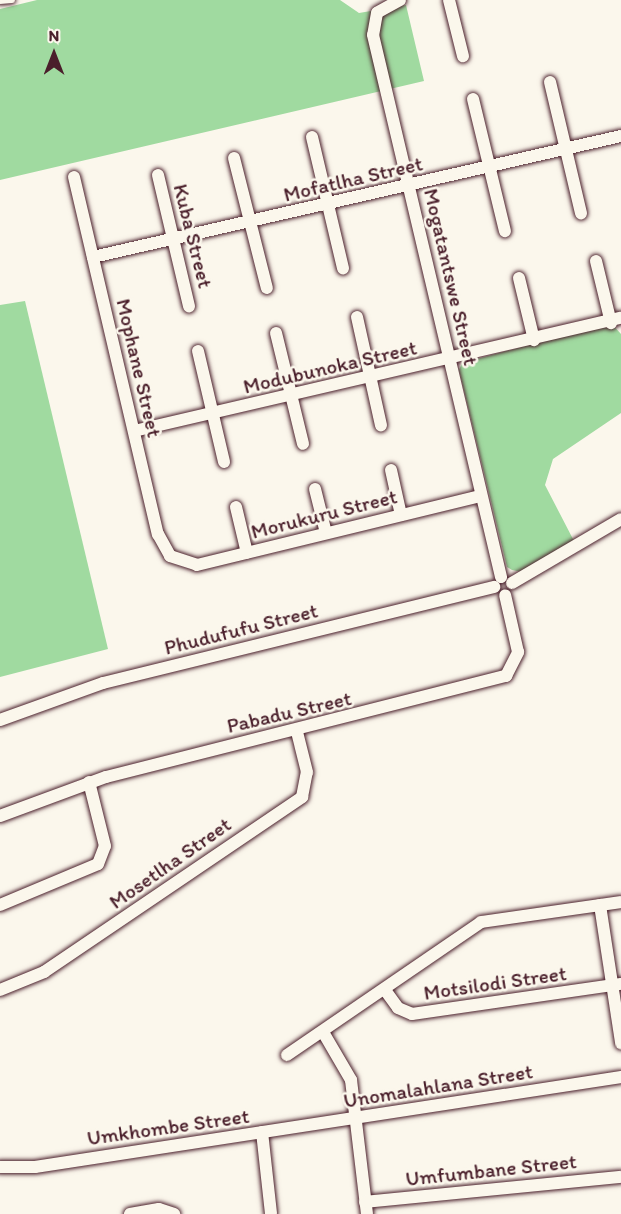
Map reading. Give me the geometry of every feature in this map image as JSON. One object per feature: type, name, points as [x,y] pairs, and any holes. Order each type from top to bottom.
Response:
[{"type":"street","name":"Mogatantswe Street","points":[[400,0],[376,13],[373,35],[452,360],[480,496],[502,582]]},
{"type":"street","points":[[449,0],[463,56]]},
{"type":"street","points":[[550,82],[582,213]]},
{"type":"street","points":[[473,99],[505,231]]},
{"type":"street","name":"Mofatlha Street","points":[[93,257],[621,136]]},
{"type":"street","points":[[312,137],[343,268]]},
{"type":"street","points":[[234,158],[267,288]]},
{"type":"street","name":"Kuba Street","points":[[158,175],[189,306]]},
{"type":"street","name":"Mophane Street","points":[[74,177],[158,534],[177,562]]},
{"type":"street","name":"Modubunoka Street","points":[[134,431],[452,360],[614,320],[596,261]]},
{"type":"street","points":[[519,278],[534,340]]},
{"type":"street","points":[[357,318],[381,425]]},
{"type":"street","points":[[276,333],[303,444]]},
{"type":"street","points":[[198,351],[224,462]]},
{"type":"street","points":[[391,470],[401,515]]},
{"type":"street","points":[[315,489],[326,533]]},
{"type":"street","name":"Morukuru Street","points":[[177,562],[197,565],[480,496]]},
{"type":"street","points":[[236,507],[247,553]]},
{"type":"street","name":"Phudufufu Street","points":[[0,720],[103,683],[502,582],[621,519]]},
{"type":"street","name":"Pabadu Street","points":[[0,816],[89,782],[297,732],[506,676],[518,652],[502,582]]},
{"type":"street","name":"Mosetlha Street","points":[[0,990],[44,972],[302,797],[307,772],[297,732]]},
{"type":"street","points":[[0,905],[98,864],[105,846],[89,782]]},
{"type":"street","points":[[287,1055],[487,920],[621,902]]},
{"type":"street","points":[[600,905],[617,985],[621,1043]]},
{"type":"street","name":"Motsilodi Street","points":[[385,990],[398,1008],[412,1014],[617,985]]},
{"type":"street","points":[[323,1032],[351,1080],[366,1208]]},
{"type":"street","name":"Unomalahlana Street","points":[[262,1132],[621,1077]]},
{"type":"street","name":"Umkhombe Street","points":[[0,1167],[35,1167],[262,1132],[271,1214]]},
{"type":"street","name":"Umfumbane Street","points":[[366,1208],[621,1177]]},
{"type":"street","points":[[130,1214],[159,1209],[174,1214]]},
{"type":"lane","points":[[0,1],[12,0]]},
{"type":"green space","points":[[37,0],[340,0],[359,13],[406,5],[424,81],[0,180],[0,9]]},
{"type":"green space","points":[[25,301],[108,649],[0,677],[0,305]]},
{"type":"green space","points":[[611,323],[621,334],[621,413],[553,459],[545,485],[574,541],[522,572],[512,570],[507,567],[459,370],[462,363]]}]
